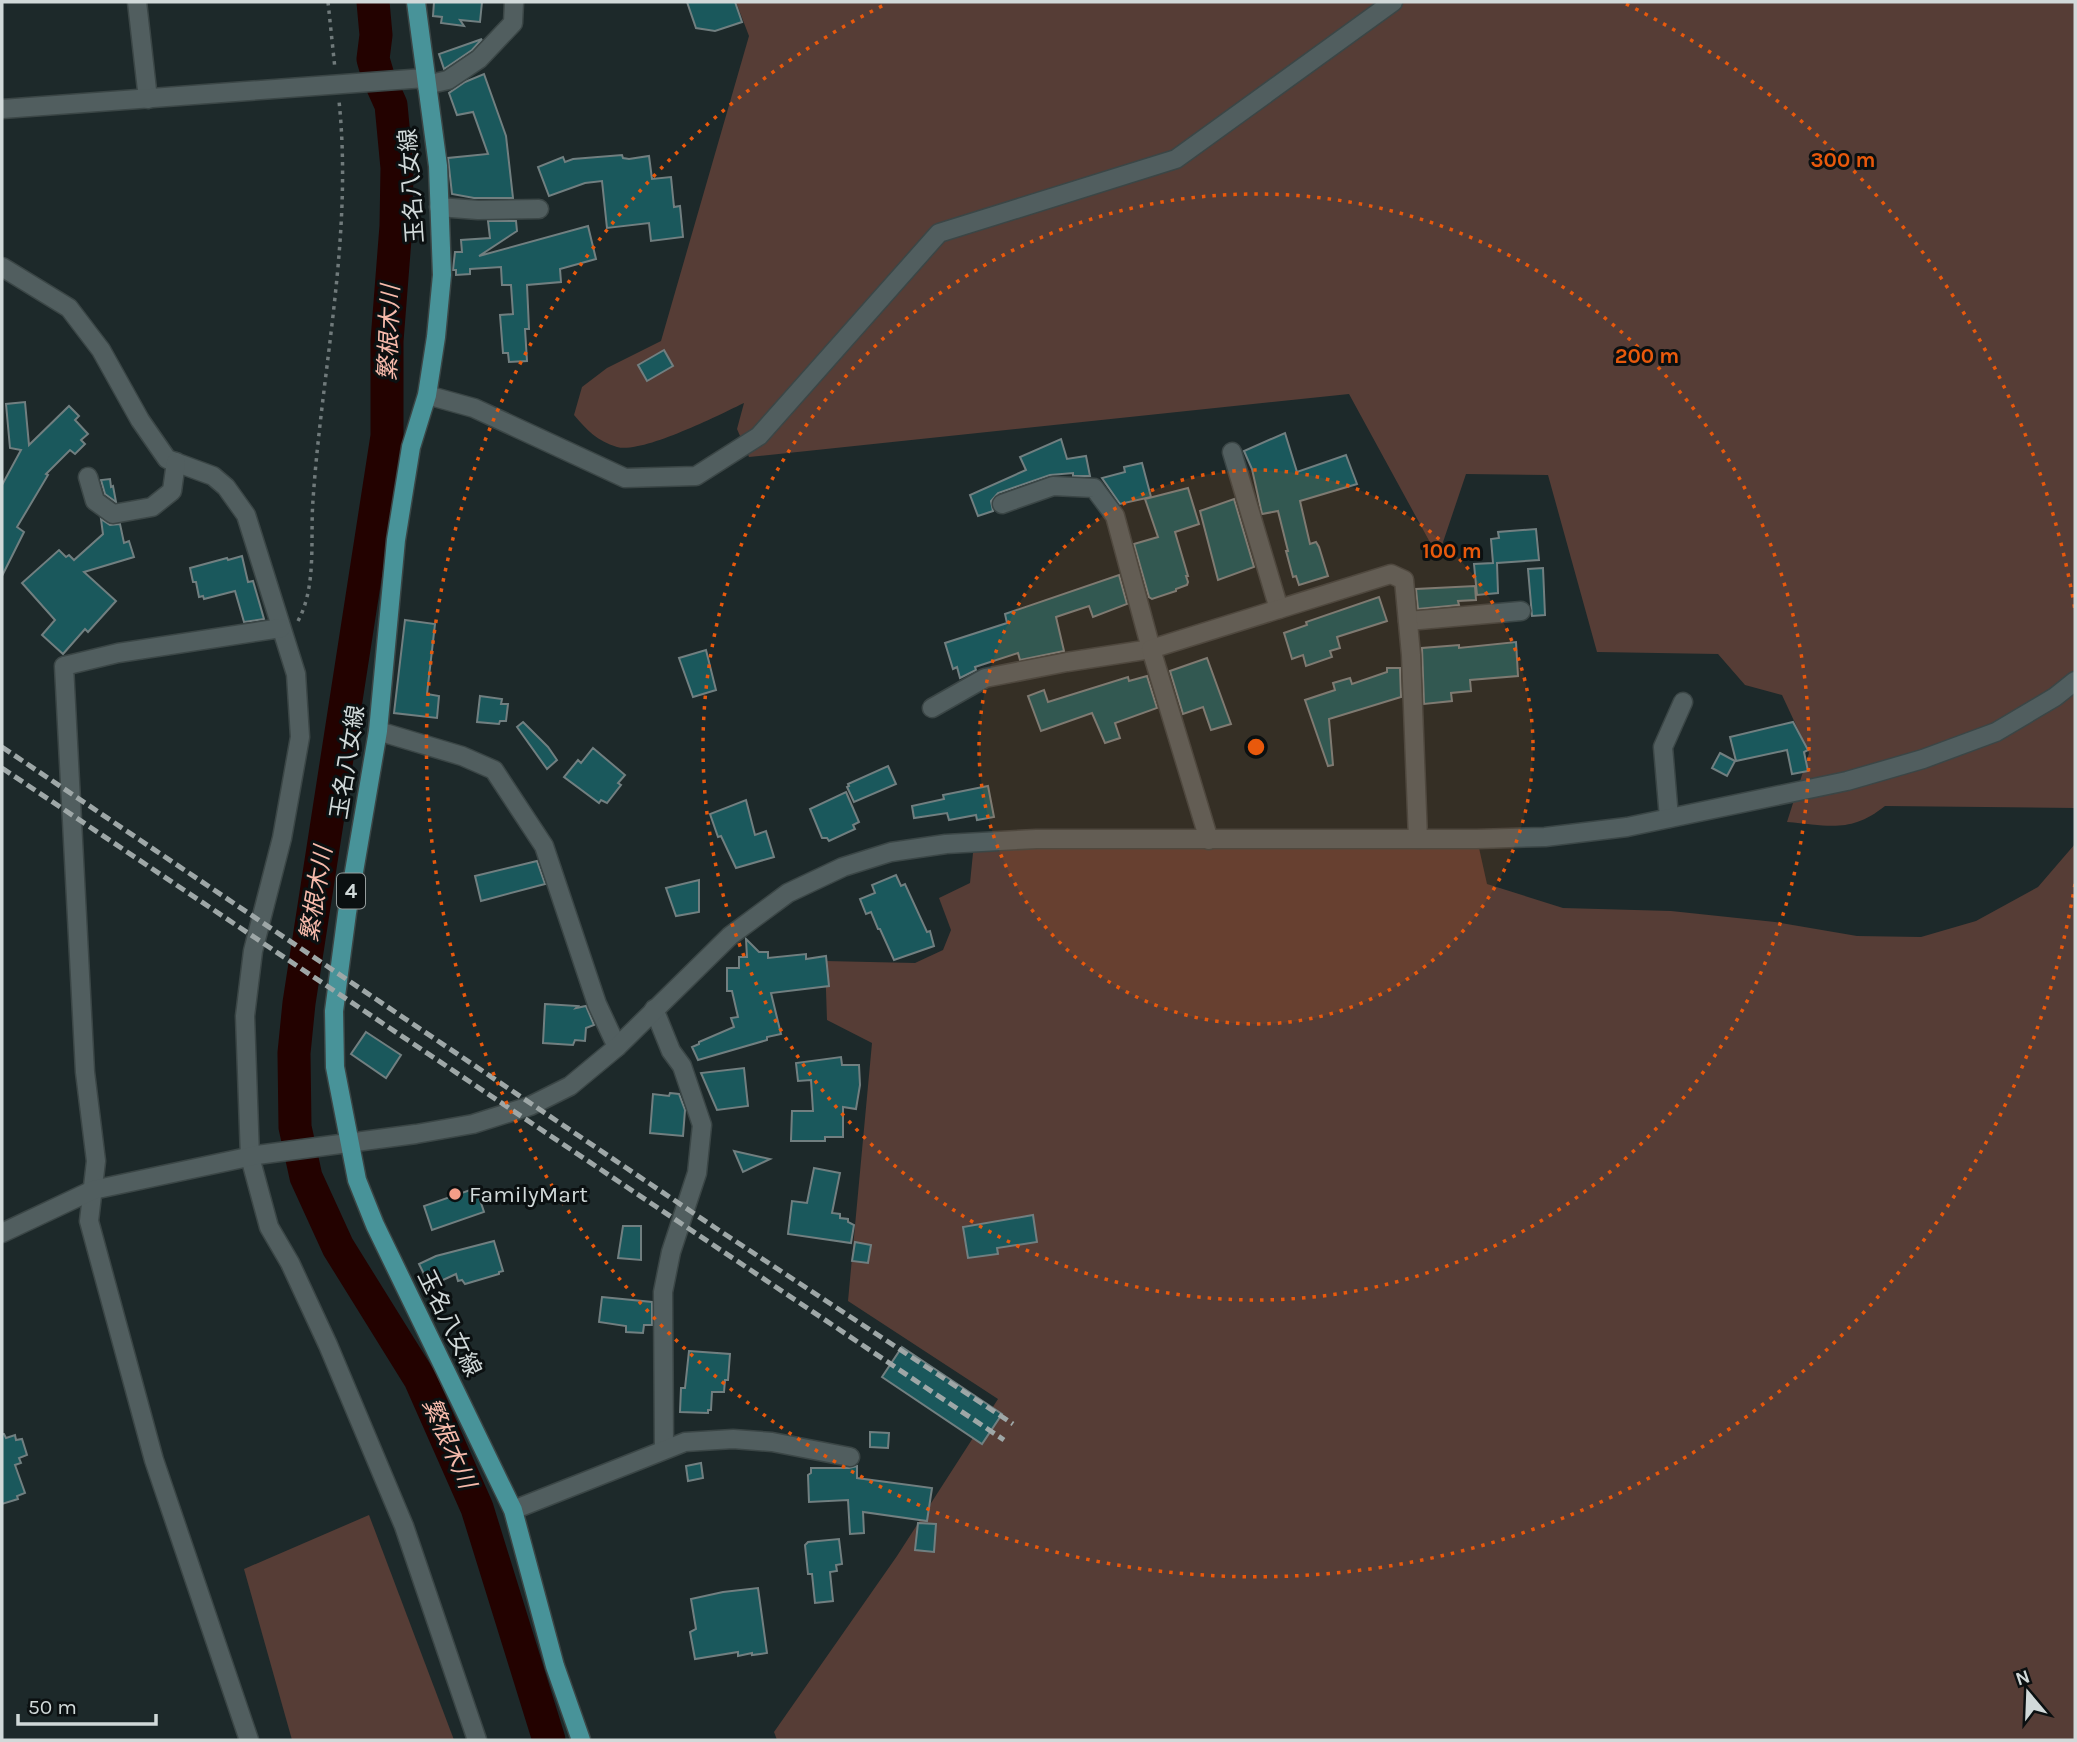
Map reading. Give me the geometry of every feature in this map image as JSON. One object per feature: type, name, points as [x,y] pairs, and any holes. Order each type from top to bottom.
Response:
[{"type":"main road","name":"玉名八女線","points":[[416,2],[438,166],[442,275],[427,396],[411,447],[396,540],[378,731],[347,913],[334,1011],[335,1067],[357,1180],[375,1224],[513,1510],[555,1666],[581,1740]]},
{"type":"street","points":[[137,2],[148,99]]},
{"type":"street","points":[[2,109],[407,79],[426,82],[448,80],[479,59],[513,23],[514,2]]},
{"type":"street","points":[[427,396],[474,408],[625,478],[696,476],[758,436],[939,233],[1176,159],[1393,2]]},
{"type":"street","points":[[439,207],[478,210],[539,209]]},
{"type":"street","points":[[2,267],[69,308],[101,350],[153,441],[167,459],[213,476],[226,487],[246,515],[296,674],[300,737],[282,838],[253,951],[245,1016],[254,1156],[269,1227],[290,1263],[328,1345],[404,1526],[477,1740]]},
{"type":"street","points":[[1231,452],[1279,609]]},
{"type":"street","points":[[88,477],[95,501],[113,514],[152,507],[172,491],[176,462]]},
{"type":"street","points":[[1002,504],[1052,486],[1094,488],[1115,516],[1151,649],[1209,840]]},
{"type":"street","points":[[932,708],[985,678],[1151,649],[1391,574],[1404,580],[1411,654],[1418,839]]},
{"type":"street","points":[[1408,621],[1521,611]]},
{"type":"street","points":[[249,1740],[154,1460],[89,1221],[96,1161],[85,1072],[64,666],[118,653],[281,628]]},
{"type":"street","points":[[2,1233],[93,1190],[254,1156],[473,1124],[530,1106],[570,1086],[617,1047],[730,936],[788,893],[855,863],[891,852],[946,844],[1036,839],[1545,837],[1627,827],[1847,781],[1923,759],[1996,732],[2055,697],[2075,681]]},
{"type":"street","points":[[1669,818],[1663,747],[1683,702]]},
{"type":"street","points":[[378,731],[462,756],[494,770],[544,846],[597,1004],[617,1047]]},
{"type":"street","points":[[654,1009],[671,1051],[682,1066],[702,1125],[697,1173],[671,1252],[663,1292],[664,1449]]},
{"type":"street","points":[[513,1510],[685,1442],[733,1439],[772,1442],[850,1457]]},
{"type":"path","points":[[281,628],[293,628],[300,619],[309,587],[312,502],[334,321],[343,138],[328,2]]},
{"type":"shaded area","points":[[736,2],[2075,2],[2075,808],[1885,806],[1861,821],[1838,826],[1787,822],[1809,753],[1782,695],[1745,685],[1718,654],[1597,652],[1548,475],[1466,474],[1438,557],[1349,394],[749,457],[737,429],[744,403],[644,445],[617,447],[598,438],[574,415],[582,387],[607,368],[661,341],[749,36]]},
{"type":"shaded area","points":[[1477,839],[1487,884],[1563,908],[1671,911],[1775,922],[1857,936],[1921,937],[1976,921],[2038,887],[2075,844],[2075,1740],[777,1740],[774,1732],[897,1556],[998,1399],[848,1301],[872,1043],[827,1020],[825,961],[915,963],[943,950],[951,930],[939,898],[970,883],[974,843]]},
{"type":"shaded area","points":[[369,1515],[454,1740],[292,1740],[244,1569]]},
{"type":"building","points":[[434,2],[482,2],[480,22],[460,20],[464,26],[441,23],[442,17],[433,16]]},
{"type":"building","points":[[687,2],[735,2],[742,22],[715,31],[696,28]]},
{"type":"building","points":[[482,39],[472,50],[444,69],[439,54]]},
{"type":"building","points":[[484,74],[506,136],[513,198],[474,198],[452,194],[448,158],[488,154],[473,112],[457,115],[449,93]]},
{"type":"building","points":[[622,155],[623,158],[629,159],[649,156],[652,179],[671,177],[674,207],[680,206],[683,237],[651,241],[649,223],[607,228],[602,181],[585,183],[549,196],[538,167],[563,157],[565,162]]},
{"type":"building","points":[[488,221],[516,221],[517,231],[479,256],[588,226],[596,259],[560,269],[561,282],[527,285],[527,361],[509,362],[508,353],[503,353],[500,315],[513,314],[511,285],[502,285],[501,267],[470,269],[470,274],[456,275],[456,270],[453,270],[455,252],[462,252],[461,240],[490,238]]},
{"type":"building","points":[[664,350],[673,366],[647,381],[638,365]]},
{"type":"building","points":[[25,402],[29,445],[69,406],[79,416],[75,420],[88,434],[81,440],[85,444],[75,454],[70,450],[46,474],[48,475],[17,527],[24,532],[2,576],[2,485],[21,450],[10,448],[6,404]]},
{"type":"building","points":[[1285,433],[1297,472],[1346,455],[1357,484],[1300,501],[1310,544],[1316,542],[1319,547],[1328,576],[1299,585],[1296,576],[1293,577],[1278,511],[1262,514],[1252,469],[1244,451]]},
{"type":"building","points":[[1061,439],[1067,459],[1086,456],[1090,476],[1073,476],[1073,473],[1050,475],[998,493],[991,501],[993,511],[978,516],[970,495],[1026,470],[1020,457]]},
{"type":"building","points":[[1142,463],[1151,497],[1120,504],[1102,478],[1125,472],[1124,467]]},
{"type":"building","points":[[110,479],[116,502],[105,494],[101,480]]},
{"type":"building","points":[[1188,488],[1199,524],[1175,532],[1188,582],[1176,591],[1152,599],[1149,597],[1134,544],[1158,537],[1145,499]]},
{"type":"building","points":[[1234,499],[1254,567],[1218,580],[1200,511]]},
{"type":"building","points":[[101,519],[110,525],[120,524],[124,543],[129,541],[134,557],[84,572],[116,601],[88,632],[85,629],[63,654],[42,635],[55,620],[22,583],[59,550],[74,560],[103,534]]},
{"type":"building","points":[[1536,529],[1539,560],[1497,563],[1498,593],[1477,595],[1474,564],[1493,563],[1491,539],[1499,538],[1498,532]]},
{"type":"building","points":[[242,556],[248,582],[253,581],[264,619],[244,622],[235,591],[204,599],[203,596],[199,597],[196,582],[193,582],[190,568]]},
{"type":"building","points":[[1543,568],[1545,615],[1532,616],[1528,569]]},
{"type":"building","points":[[1119,575],[1127,604],[1093,617],[1089,606],[1056,617],[1064,651],[1020,660],[1018,653],[975,667],[976,670],[960,678],[957,667],[953,669],[945,643],[1007,623],[1005,614]]},
{"type":"building","points":[[1475,586],[1476,600],[1458,601],[1459,605],[1418,609],[1416,589]]},
{"type":"building","points":[[1379,597],[1387,621],[1337,637],[1340,648],[1330,651],[1332,657],[1306,666],[1303,655],[1292,659],[1284,633],[1307,625],[1306,622]]},
{"type":"building","points":[[405,620],[435,624],[427,694],[439,696],[437,718],[394,713]]},
{"type":"building","points":[[1516,642],[1518,676],[1470,680],[1471,691],[1451,693],[1452,701],[1424,704],[1422,648],[1459,645],[1459,648]]},
{"type":"building","points":[[706,650],[716,690],[693,697],[679,658]]},
{"type":"building","points":[[1207,658],[1231,724],[1211,730],[1203,707],[1183,714],[1170,671]]},
{"type":"building","points":[[1387,668],[1400,668],[1401,697],[1329,719],[1333,765],[1328,766],[1305,700],[1335,690],[1333,683],[1350,678],[1352,684],[1387,672]]},
{"type":"building","points":[[1147,676],[1157,708],[1115,723],[1120,738],[1105,743],[1092,713],[1041,731],[1028,696],[1044,690],[1048,702],[1128,677],[1129,681]]},
{"type":"building","points":[[480,696],[502,699],[501,704],[508,704],[506,721],[500,721],[499,724],[477,722]]},
{"type":"building","points":[[523,722],[557,760],[547,769],[517,727]]},
{"type":"building","points":[[1793,722],[1808,750],[1804,752],[1808,771],[1792,774],[1787,750],[1736,761],[1730,737]]},
{"type":"building","points":[[593,748],[625,775],[607,803],[601,800],[599,803],[564,777],[578,760],[581,763]]},
{"type":"building","points":[[1720,753],[1735,761],[1727,776],[1712,768]]},
{"type":"building","points":[[888,766],[896,784],[854,802],[848,784]]},
{"type":"building","points":[[988,786],[994,817],[977,820],[976,815],[949,820],[947,813],[914,818],[912,806],[944,799],[943,795]]},
{"type":"building","points":[[846,792],[859,822],[853,825],[855,829],[829,841],[822,838],[810,809]]},
{"type":"building","points":[[746,800],[755,835],[766,831],[774,857],[736,868],[721,836],[718,837],[710,814]]},
{"type":"building","points":[[537,861],[545,884],[481,901],[475,876]]},
{"type":"building","points":[[896,875],[901,886],[905,884],[927,932],[930,931],[934,946],[894,960],[871,912],[866,914],[860,899],[875,893],[872,885]]},
{"type":"building","points":[[699,880],[699,912],[676,916],[666,888]]},
{"type":"building","points":[[746,939],[759,952],[768,952],[768,958],[806,954],[806,959],[826,956],[829,986],[771,993],[781,1034],[698,1060],[692,1047],[734,1027],[731,1018],[738,1017],[732,991],[727,991],[727,968],[739,968],[739,957],[747,957]]},
{"type":"building","points":[[545,1004],[578,1006],[576,1008],[586,1006],[594,1025],[586,1028],[585,1041],[575,1040],[573,1045],[543,1043]]},
{"type":"building","points":[[366,1032],[401,1055],[386,1078],[351,1054]]},
{"type":"building","points":[[841,1057],[842,1065],[859,1065],[860,1085],[856,1109],[843,1107],[843,1137],[825,1137],[825,1141],[791,1141],[792,1111],[813,1111],[811,1080],[798,1081],[796,1063]]},
{"type":"building","points":[[744,1068],[748,1106],[717,1110],[701,1073]]},
{"type":"building","points":[[670,1093],[679,1094],[685,1110],[683,1136],[650,1133],[653,1094],[669,1096]]},
{"type":"building","points":[[734,1151],[770,1159],[743,1172]]},
{"type":"building","points":[[814,1168],[840,1173],[832,1213],[840,1214],[840,1218],[848,1219],[848,1222],[854,1225],[851,1243],[788,1234],[792,1201],[807,1203]]},
{"type":"building","points":[[476,1188],[484,1212],[432,1230],[424,1206]]},
{"type":"building","points":[[1033,1215],[1037,1242],[997,1248],[998,1254],[968,1258],[963,1227]]},
{"type":"building","points":[[623,1226],[641,1226],[641,1260],[618,1258]]},
{"type":"building","points":[[494,1241],[503,1271],[499,1274],[465,1284],[462,1280],[458,1281],[456,1274],[430,1286],[419,1264],[436,1256]]},
{"type":"building","points":[[855,1242],[871,1245],[868,1263],[852,1261]]},
{"type":"building","points":[[602,1297],[652,1302],[652,1325],[644,1325],[643,1333],[626,1332],[626,1326],[599,1322]]},
{"type":"building","points":[[902,1347],[1002,1414],[982,1444],[882,1377]]},
{"type":"building","points":[[689,1351],[730,1354],[724,1392],[712,1392],[711,1410],[708,1410],[708,1413],[680,1412],[681,1388],[685,1388]]},
{"type":"building","points":[[870,1432],[889,1433],[888,1448],[870,1447]]},
{"type":"building","points":[[2,1434],[6,1438],[15,1435],[16,1440],[22,1439],[27,1455],[19,1458],[21,1463],[15,1465],[25,1493],[17,1496],[18,1499],[2,1504]]},
{"type":"building","points":[[701,1463],[703,1478],[688,1481],[686,1466]]},
{"type":"building","points":[[857,1466],[857,1478],[932,1488],[927,1521],[863,1512],[864,1533],[850,1534],[848,1500],[809,1502],[808,1475],[811,1468]]},
{"type":"building","points":[[918,1523],[936,1524],[934,1552],[915,1550]]},
{"type":"building","points":[[839,1539],[842,1564],[836,1565],[837,1571],[830,1572],[833,1601],[815,1603],[805,1545],[808,1542]]},
{"type":"building","points":[[758,1588],[767,1653],[738,1656],[738,1652],[695,1659],[690,1632],[696,1629],[691,1599]]},
{"type":"waterway","name":"繁根木川","points":[[373,2],[376,35],[373,59],[391,105],[397,168],[396,226],[387,341],[387,436],[299,1003],[294,1053],[295,1127],[306,1177],[338,1247],[420,1379],[477,1508],[549,1740]]},
{"type":"railway","points":[[2,747],[714,1227],[1013,1424]]},
{"type":"railway","points":[[2,768],[1004,1440]]},
{"type":"place","name":"FamilyMart","points":[[455,1194]]}]
